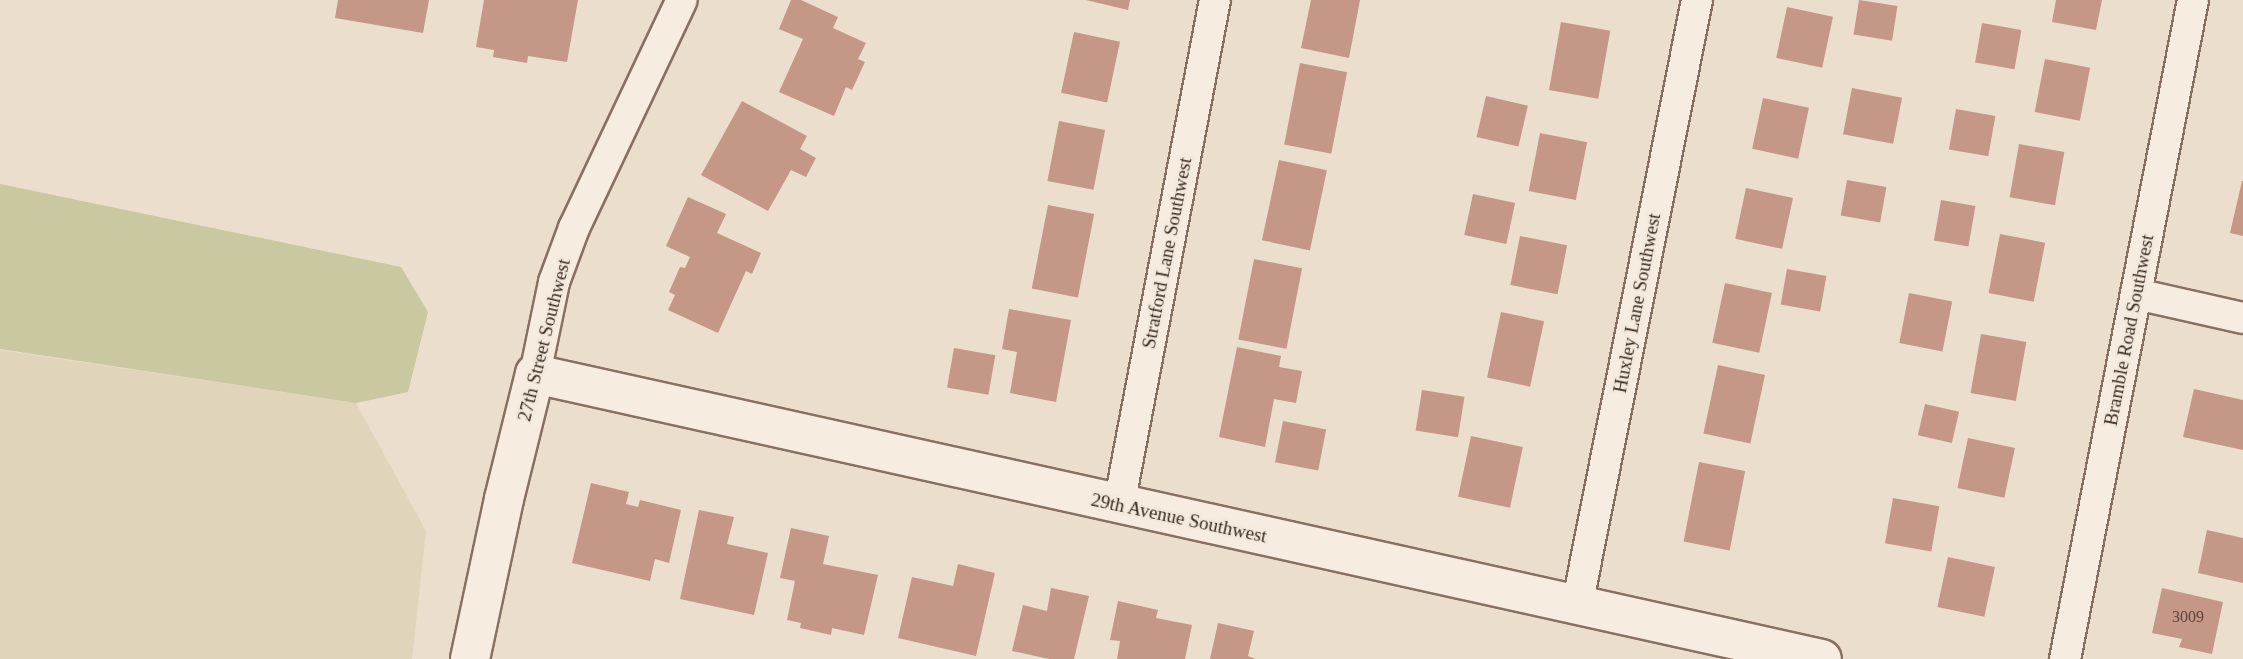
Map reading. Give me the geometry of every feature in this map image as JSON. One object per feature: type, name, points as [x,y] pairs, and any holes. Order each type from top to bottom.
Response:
[{"type":"street","name":"27th Street Southwest","points":[[470,659],[504,499],[536,374],[554,282],[575,228],[682,0]]},
{"type":"street","name":"Stratford Lane Southwest","points":[[1119,505],[1216,0]]},
{"type":"street","name":"Huxley Lane Southwest","points":[[1577,606],[1697,0]]},
{"type":"street","name":"Bramble Road Southwest","points":[[2065,659],[2193,0]]},
{"type":"street","points":[[2136,294],[2243,318]]},
{"type":"street","name":"29th Avenue Southwest","points":[[536,374],[1822,659]]},
{"type":"shaded area","points":[[0,350],[356,403],[426,531],[412,659],[0,659]]},
{"type":"green space","points":[[0,184],[401,267],[428,312],[408,392],[356,403],[0,349]]},
{"type":"building","points":[[338,0],[429,0],[423,33],[335,18]]},
{"type":"building","points":[[484,0],[578,0],[567,62],[528,56],[527,63],[493,57],[494,50],[476,47]]},
{"type":"building","points":[[791,0],[801,0],[838,17],[833,28],[866,43],[858,59],[865,62],[852,90],[846,87],[834,116],[779,92],[803,39],[779,29]]},
{"type":"building","points":[[1086,0],[1130,0],[1128,10]]},
{"type":"building","points":[[1311,0],[1360,0],[1349,58],[1301,48]]},
{"type":"building","points":[[1859,0],[1898,6],[1892,41],[1854,35]]},
{"type":"building","points":[[2056,0],[2102,0],[2096,30],[2052,22]]},
{"type":"building","points":[[1787,7],[1833,17],[1822,68],[1776,58]]},
{"type":"building","points":[[1561,22],[1610,31],[1598,99],[1549,90]]},
{"type":"building","points":[[1982,23],[2021,30],[2014,69],[1975,62]]},
{"type":"building","points":[[1074,32],[1120,42],[1107,102],[1061,93]]},
{"type":"building","points":[[2045,59],[2090,68],[2080,121],[2035,112]]},
{"type":"building","points":[[1300,63],[1347,72],[1331,154],[1284,144]]},
{"type":"building","points":[[1852,88],[1902,98],[1893,144],[1843,134]]},
{"type":"building","points":[[1486,96],[1528,106],[1518,147],[1477,137]]},
{"type":"building","points":[[1763,98],[1809,108],[1798,159],[1752,149]]},
{"type":"building","points":[[742,101],[807,136],[800,149],[816,158],[806,177],[791,170],[768,211],[701,175]]},
{"type":"building","points":[[1956,109],[1995,116],[1988,156],[1949,149]]},
{"type":"building","points":[[1059,121],[1105,130],[1093,190],[1047,181]]},
{"type":"building","points":[[1540,133],[1587,142],[1576,200],[1529,191]]},
{"type":"building","points":[[2019,144],[2064,152],[2055,205],[2010,197]]},
{"type":"building","points":[[1279,160],[1327,170],[1310,250],[1262,240]]},
{"type":"building","points":[[1847,180],[1886,187],[1880,222],[1841,215]]},
{"type":"building","points":[[2243,181],[2243,236],[2230,233]]},
{"type":"building","points":[[1746,188],[1793,198],[1782,249],[1735,239]]},
{"type":"building","points":[[1473,194],[1515,203],[1506,244],[1464,235]]},
{"type":"building","points":[[688,197],[726,214],[717,233],[761,253],[752,274],[746,271],[718,333],[668,310],[675,295],[669,292],[680,267],[685,268],[690,257],[666,246]]},
{"type":"building","points":[[1941,200],[1975,206],[1968,246],[1934,240]]},
{"type":"building","points":[[1048,205],[1094,214],[1078,297],[1032,288]]},
{"type":"building","points":[[2000,234],[2045,243],[2034,302],[1989,293]]},
{"type":"building","points":[[1520,236],[1567,245],[1558,294],[1510,285]]},
{"type":"building","points":[[1254,259],[1302,268],[1286,349],[1238,339]]},
{"type":"building","points":[[1787,269],[1826,276],[1820,311],[1781,304]]},
{"type":"building","points":[[1725,283],[1772,293],[1759,353],[1712,343]]},
{"type":"building","points":[[1909,293],[1952,301],[1942,351],[1899,343]]},
{"type":"building","points":[[1009,309],[1071,320],[1056,402],[1010,393],[1017,352],[1002,349]]},
{"type":"building","points":[[1501,312],[1544,321],[1530,387],[1487,378]]},
{"type":"building","points":[[1981,334],[2026,342],[2016,401],[1971,393]]},
{"type":"building","points":[[1237,347],[1281,356],[1279,367],[1302,371],[1296,403],[1274,399],[1265,447],[1219,437]]},
{"type":"building","points":[[954,348],[995,355],[988,395],[947,387]]},
{"type":"building","points":[[1718,365],[1765,375],[1750,443],[1703,433]]},
{"type":"building","points":[[2194,389],[2243,400],[2243,450],[2183,437]]},
{"type":"building","points":[[1422,390],[1464,397],[1458,437],[1416,430]]},
{"type":"building","points":[[1925,404],[1959,412],[1952,443],[1918,435]]},
{"type":"building","points":[[1283,421],[1326,429],[1318,471],[1275,462]]},
{"type":"building","points":[[1471,436],[1523,447],[1510,508],[1458,497]]},
{"type":"building","points":[[1968,438],[2015,448],[2004,498],[1957,488]]},
{"type":"building","points":[[1699,462],[1745,471],[1730,550],[1684,542]]},
{"type":"building","points":[[591,483],[629,492],[626,504],[638,507],[640,500],[681,510],[669,563],[655,559],[650,581],[572,563]]},
{"type":"building","points":[[1893,498],[1939,506],[1931,551],[1885,543]]},
{"type":"building","points":[[699,510],[734,517],[727,544],[768,553],[754,615],[680,599]]},
{"type":"building","points":[[791,528],[829,536],[823,564],[878,575],[864,635],[832,628],[831,635],[800,628],[801,623],[787,620],[795,581],[780,578]]},
{"type":"building","points":[[2207,530],[2243,538],[2243,583],[2198,573]]},
{"type":"building","points":[[1948,557],[1995,567],[1984,617],[1937,607]]},
{"type":"building","points":[[958,564],[995,573],[976,656],[898,638],[912,577],[953,586]]},
{"type":"building","points":[[1051,588],[1089,596],[1074,659],[1049,659],[1012,651],[1023,605],[1047,611]]},
{"type":"building","points":[[2162,588],[2223,602],[2212,654],[2179,647],[2182,639],[2152,633]]},
{"type":"building","points":[[1118,601],[1158,610],[1156,618],[1192,625],[1185,659],[1117,659],[1120,641],[1110,640]]},
{"type":"building","points":[[1218,623],[1254,631],[1248,656],[1256,659],[1210,659]]}]
